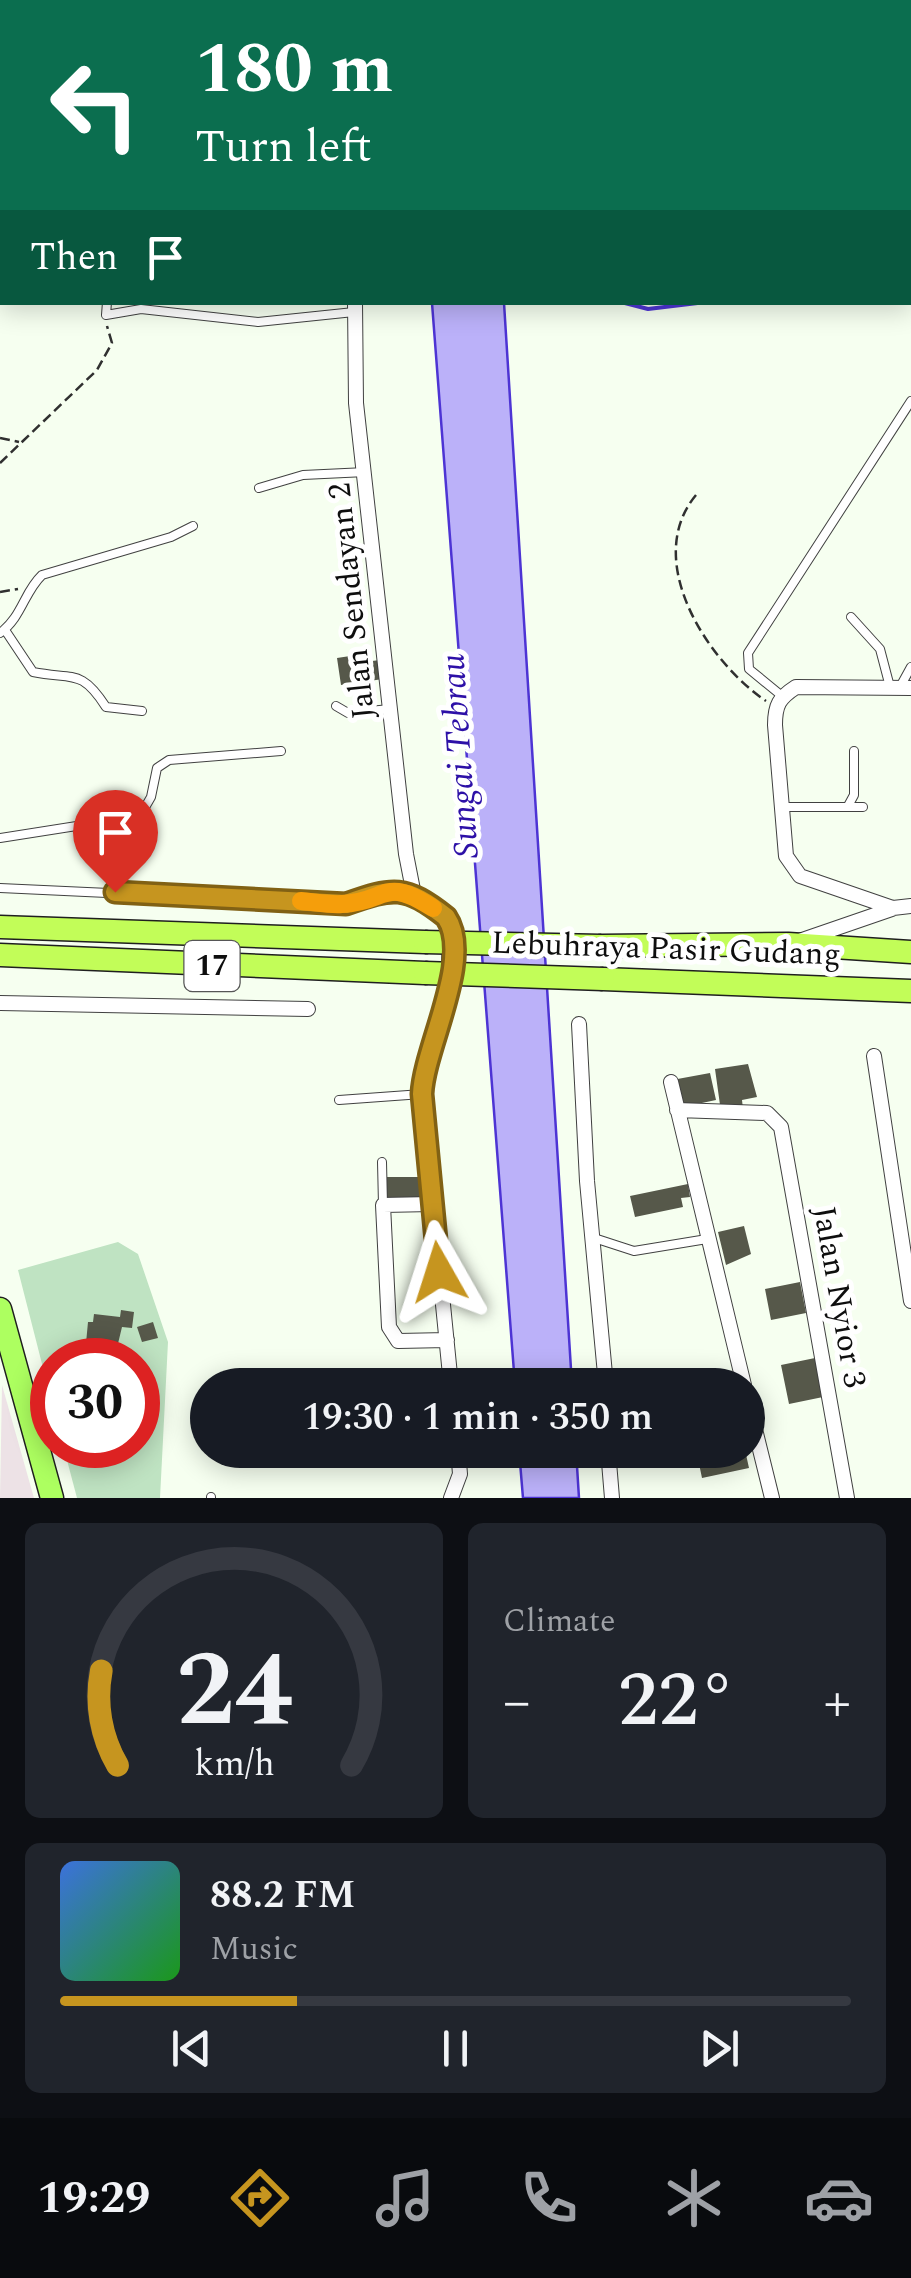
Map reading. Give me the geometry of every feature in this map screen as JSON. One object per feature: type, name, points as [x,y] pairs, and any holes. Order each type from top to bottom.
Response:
[{"type":"highway","name":"Lebuhraya Pasir Gudang","points":[[0,928],[601,946],[788,944],[911,952]]},
{"type":"highway","name":"Lebuhraya Pasir Gudang","points":[[0,955],[911,991]]},
{"type":"main road","points":[[0,1309],[52,1498]]},
{"type":"street","name":"Jalan Sendayan 2","points":[[354,307],[355,388],[414,892]]},
{"type":"street","points":[[893,908],[800,876],[786,856],[778,702],[796,687],[900,687]]},
{"type":"street","points":[[414,892],[450,923],[448,1002],[423,1071],[422,1094],[449,1368]]},
{"type":"street","points":[[788,944],[893,908],[911,906]]},
{"type":"street","points":[[0,1003],[308,1009]]},
{"type":"street","points":[[580,1024],[591,1237],[604,1368]]},
{"type":"street","points":[[874,1056],[911,1301]]},
{"type":"street","points":[[671,1082],[740,1368]]},
{"type":"street","name":"Jalan Nyior 3","points":[[677,1110],[767,1112],[782,1127],[847,1498]]},
{"type":"street","points":[[432,1204],[383,1204],[389,1327],[398,1340],[409,1343],[447,1340]]},
{"type":"street","points":[[451,1498],[460,1468]]},
{"type":"street","points":[[610,1468],[612,1498]]},
{"type":"street","points":[[765,1468],[772,1498]]},
{"type":"lane","points":[[106,305],[106,315],[141,308],[258,322],[354,307]]},
{"type":"lane","points":[[778,702],[749,669],[748,653],[911,401]]},
{"type":"lane","points":[[260,488],[304,476],[366,472]]},
{"type":"lane","points":[[142,711],[106,707],[89,683],[72,674],[33,672],[3,631],[21,611],[29,588],[42,574],[171,537],[193,526]]},
{"type":"lane","points":[[851,618],[880,649],[900,687]]},
{"type":"lane","points":[[900,687],[911,666]]},
{"type":"lane","points":[[336,706],[348,713],[390,709]]},
{"type":"lane","points":[[0,838],[140,816],[151,797],[157,768],[170,760],[281,750]]},
{"type":"lane","points":[[848,806],[854,795],[854,752]]},
{"type":"lane","points":[[782,807],[863,807]]},
{"type":"lane","points":[[0,888],[346,904],[380,892],[414,892]]},
{"type":"lane","points":[[339,1100],[422,1094]]},
{"type":"lane","points":[[382,1162],[383,1204]]},
{"type":"lane","points":[[591,1237],[634,1251],[707,1239]]},
{"type":"path","points":[[0,463],[97,370],[112,343],[106,315]]},
{"type":"path","points":[[0,438],[20,442]]},
{"type":"path","points":[[696,495],[682,512],[676,546],[678,585],[705,636],[738,681],[778,702]]},
{"type":"path","points":[[0,592],[29,588]]},
{"type":"shaded area","points":[[432,305],[504,305],[571,1368],[514,1368]]},
{"type":"shaded area","points":[[2,1385],[34,1498],[0,1498]]},
{"type":"shaded area","points":[[520,1468],[577,1468],[579,1498],[523,1498]]},
{"type":"green space","points":[[118,1242],[138,1254],[168,1342],[160,1498],[77,1498],[69,1468],[160,1468],[160,1338],[35,1338],[18,1270]]},
{"type":"building","points":[[370,653],[372,661],[380,660],[383,679],[341,685],[337,658]]},
{"type":"building","points":[[748,1064],[757,1097],[742,1100],[743,1109],[721,1112],[715,1069]]},
{"type":"building","points":[[710,1073],[716,1100],[678,1108],[672,1080]]},
{"type":"building","points":[[386,1177],[421,1177],[421,1197],[387,1197]]},
{"type":"building","points":[[688,1184],[690,1197],[681,1198],[683,1207],[635,1217],[630,1196]]},
{"type":"building","points":[[744,1226],[751,1254],[726,1265],[718,1232]]},
{"type":"building","points":[[800,1282],[806,1313],[771,1320],[765,1289]]},
{"type":"building","points":[[121,1310],[134,1312],[132,1328],[122,1327],[119,1338],[86,1338],[88,1322],[93,1322],[94,1314],[120,1317]]},
{"type":"building","points":[[153,1322],[158,1338],[141,1338],[137,1327]]},
{"type":"building","points":[[815,1358],[823,1397],[789,1404],[781,1365]]},
{"type":"building","points":[[700,1468],[749,1468],[702,1478]]},
{"type":"waterway","points":[[633,305],[648,309],[681,305]]},
{"type":"slow traffic","points":[[301,901],[346,904],[380,892],[414,892],[433,908]]},
{"type":"route","points":[[115,892],[346,904],[380,892],[414,892],[446,917],[450,923],[452,960],[448,1002],[423,1071],[422,1094],[439,1272]]},
{"type":"water label","name":"Sungai Tebrau","points":[[460,756]]}]
